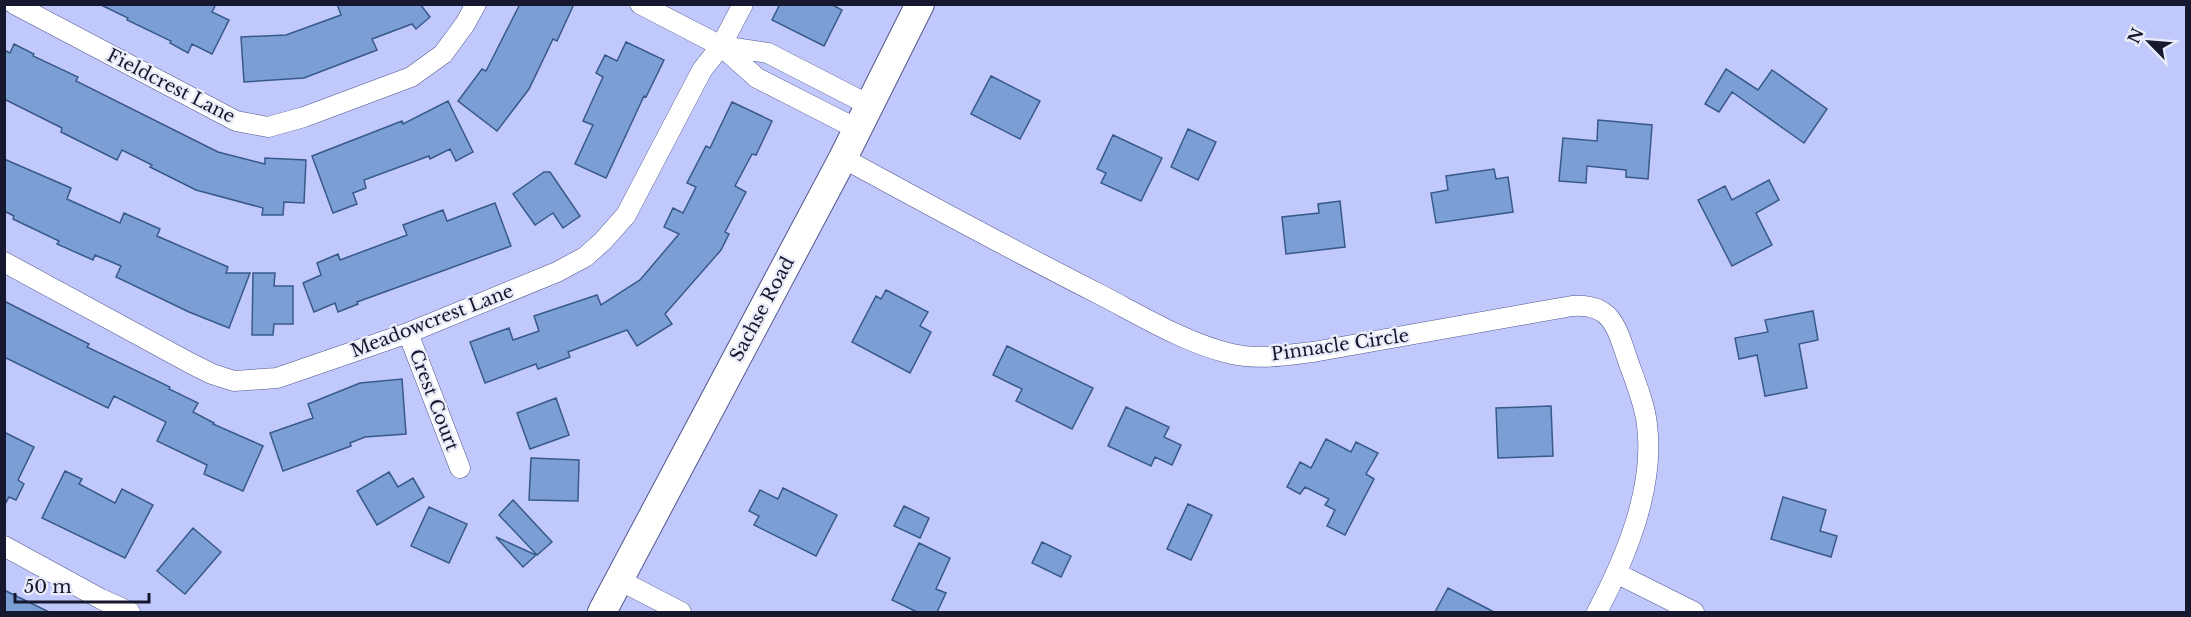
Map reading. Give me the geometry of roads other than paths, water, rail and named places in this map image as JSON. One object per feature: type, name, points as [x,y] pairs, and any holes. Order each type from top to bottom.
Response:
[{"type":"main road","name":"Sachse Road","points":[[602,612],[843,158],[920,4]]},
{"type":"street","name":"Fieldcrest Lane","points":[[14,4],[236,121],[267,127],[304,117],[411,77],[443,54],[465,24],[476,4]]},
{"type":"street","points":[[640,4],[721,46],[757,78],[863,117]]},
{"type":"street","name":"Meadowcrest Lane","points":[[4,262],[189,363],[234,381],[277,378],[408,333],[557,273],[585,257],[603,241],[626,215],[702,70],[721,46],[742,4]]},
{"type":"street","points":[[721,46],[768,53],[863,117]]},
{"type":"street","name":"Pinnacle Circle","points":[[843,158],[997,242],[1119,304],[1203,345],[1233,355],[1272,357],[1313,352],[1572,306],[1586,305],[1598,308],[1608,315],[1618,332],[1647,423],[1649,464],[1643,498],[1618,574],[1597,612]]},
{"type":"street","name":"Crest Court","points":[[408,333],[460,468]]},
{"type":"street","points":[[4,546],[101,599],[130,612]]},
{"type":"street","points":[[1618,574],[1694,612]]},
{"type":"street","points":[[619,580],[681,612]]}]
